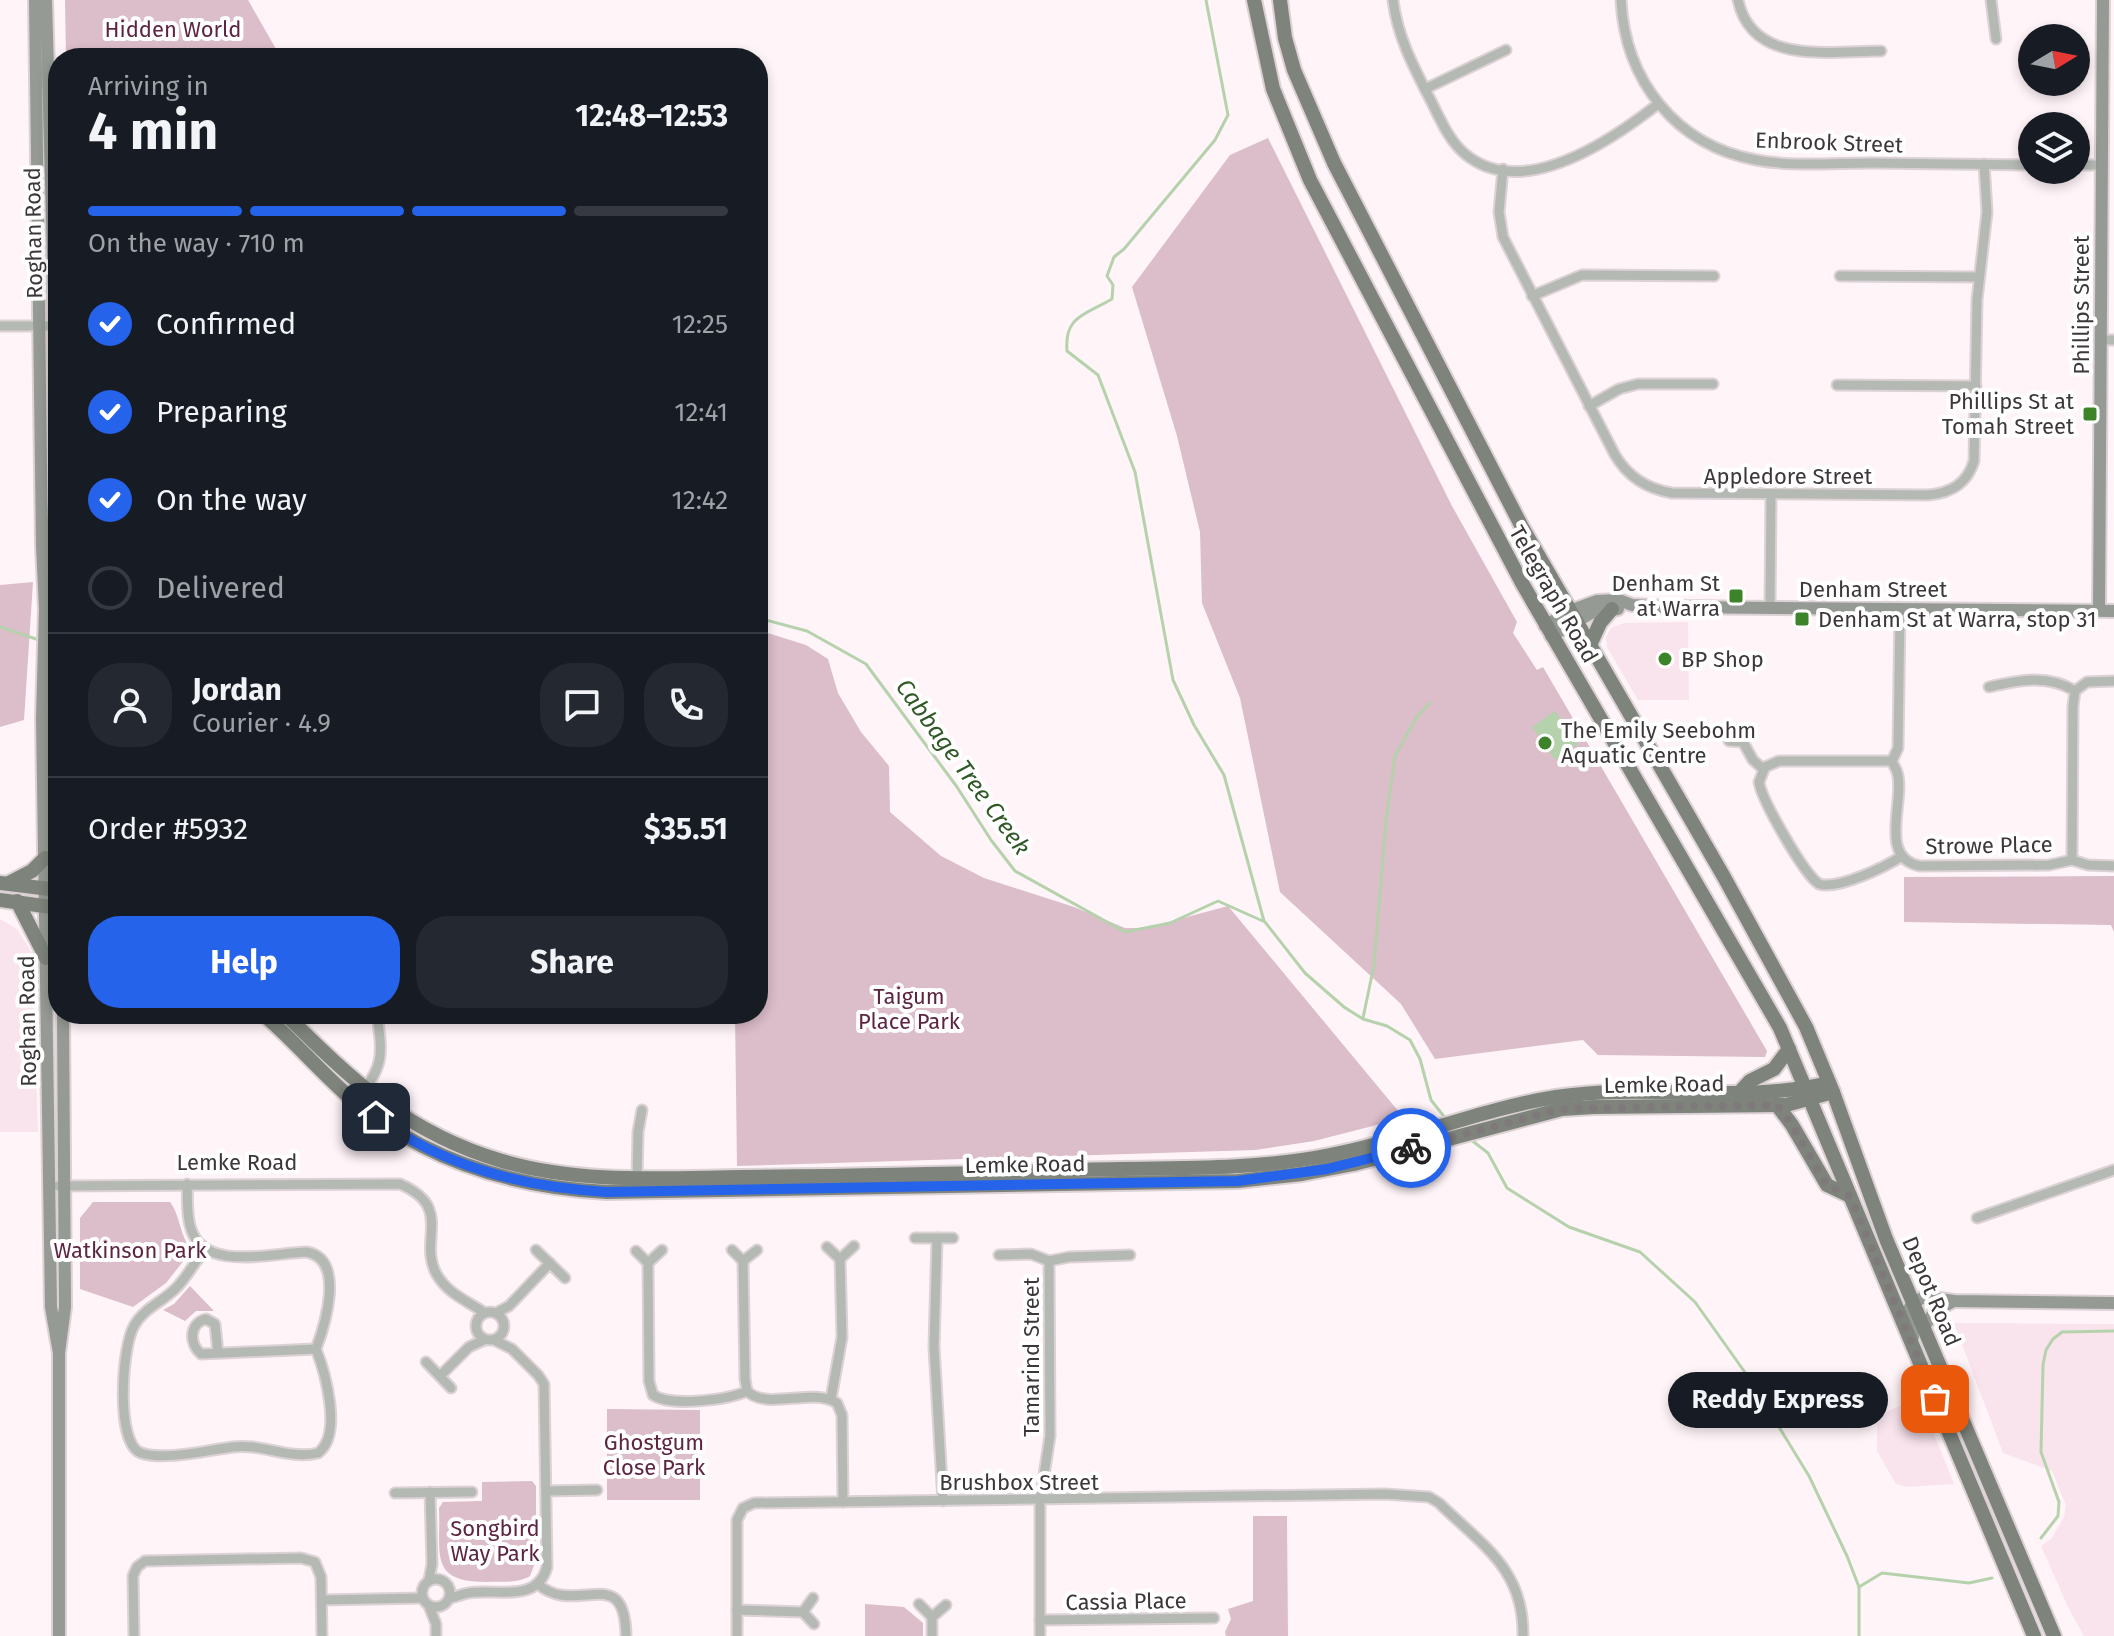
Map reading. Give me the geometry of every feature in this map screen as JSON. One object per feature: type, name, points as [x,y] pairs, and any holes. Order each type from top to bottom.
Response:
[{"type":"main road","name":"Roghan Road","points":[[35,0],[45,612],[42,718],[45,858],[48,871]]},
{"type":"main road","name":"Roghan Road","points":[[46,0],[48,72]]},
{"type":"main road","name":"Telegraph Road","points":[[1254,0],[1273,89],[1298,155],[1459,469],[1548,631],[1750,975],[1789,1049],[1850,1196]]},
{"type":"main road","name":"Telegraph Road","points":[[1280,0],[1289,52],[1318,131],[1515,513],[1744,912],[1806,1027],[1831,1087]]},
{"type":"main road","name":"Phillips Street","points":[[2099,610],[2103,0]]},
{"type":"main road","name":"Roghan Road","points":[[45,612],[48,599]]},
{"type":"main road","name":"Denham Street","points":[[1548,631],[1591,602],[1619,600],[1632,605]]},
{"type":"main road","name":"Denham Street","points":[[1573,616],[1632,605],[2114,611]]},
{"type":"main road","points":[[1590,645],[1600,623],[1612,609]]},
{"type":"main road","name":"Roghan Road","points":[[45,681],[48,700]]},
{"type":"main road","points":[[4,883],[32,871],[45,858]]},
{"type":"main road","points":[[4,883],[48,888]]},
{"type":"main road","points":[[0,900],[48,905]]},
{"type":"main road","points":[[17,901],[46,958]]},
{"type":"main road","name":"Roghan Road","points":[[48,941],[52,1322],[59,1353]]},
{"type":"main road","name":"Roghan Road","points":[[59,1636],[59,1353],[65,1322],[63,1024]]},
{"type":"main road","name":"Lemke Road","points":[[275,1024],[360,1096],[443,1139],[501,1161],[638,1185],[1261,1164],[1414,1141],[1522,1112],[1585,1107],[1777,1105],[1831,1087]]},
{"type":"main road","name":"Lemke Road","points":[[294,1024],[360,1096]]},
{"type":"main road","points":[[1739,1093],[1750,1081],[1774,1069],[1789,1049]]},
{"type":"main road","name":"Depot Road","points":[[1831,1087],[1871,1202],[2054,1636]]},
{"type":"main road","name":"Lemke Road","points":[[1522,1112],[1550,1098],[1592,1093],[1807,1094]]},
{"type":"main road","points":[[1777,1105],[1827,1185],[1850,1196]]},
{"type":"main road","name":"Depot Road","points":[[1850,1196],[2034,1636]]},
{"type":"main road","points":[[1912,1344],[1913,1331],[1908,1315],[1913,1302],[1929,1297],[1954,1301],[2114,1303]]},
{"type":"main road","points":[[1923,1328],[1935,1311],[1954,1301]]},
{"type":"street","points":[[1393,0],[1404,46],[1425,89],[1456,145],[1475,161],[1503,169],[1538,168],[1591,151],[1658,104]]},
{"type":"street","name":"Enbrook Street","points":[[1621,0],[1629,53],[1642,81],[1658,104],[1697,137],[1726,152],[1755,160],[1787,163],[2018,165]]},
{"type":"street","points":[[1738,0],[1750,28],[1764,42],[1780,48],[1881,51]]},
{"type":"street","points":[[1991,0],[1996,39]]},
{"type":"street","points":[[1425,89],[1506,50]]},
{"type":"street","name":"Appledore Street","points":[[1503,169],[1500,229],[1621,464],[1644,484],[1672,493],[1928,495],[1949,491],[1965,480],[1974,461],[1979,277],[1987,212],[1984,164]]},
{"type":"street","points":[[2090,165],[2102,165]]},
{"type":"street","points":[[1532,296],[1582,275],[1714,276]]},
{"type":"street","points":[[1840,276],[1979,277]]},
{"type":"street","points":[[0,326],[48,326]]},
{"type":"street","points":[[2100,340],[2114,340]]},
{"type":"street","points":[[1589,406],[1619,389],[1638,384],[1713,384]]},
{"type":"street","points":[[1837,385],[1976,386]]},
{"type":"street","points":[[40,391],[48,391]]},
{"type":"street","points":[[1770,608],[1771,494]]},
{"type":"street","name":"Strowe Place","points":[[1900,609],[1898,748],[1892,761],[1898,774],[1897,845],[1902,856],[1911,864],[2049,865],[2072,860],[2075,691]]},
{"type":"street","points":[[1989,687],[2018,681],[2050,680],[2075,691],[2087,682],[2114,681]]},
{"type":"street","points":[[1729,741],[1741,738],[1753,760],[1763,769]]},
{"type":"street","points":[[1892,761],[1783,760],[1770,763],[1763,769],[1759,782],[1761,793],[1815,882],[1831,886],[1880,869],[1902,856]]},
{"type":"street","points":[[2072,860],[2092,866],[2114,866]]},
{"type":"street","points":[[360,1096],[377,1071],[381,1058],[378,1024]]},
{"type":"street","points":[[638,1185],[638,1132],[642,1110]]},
{"type":"street","points":[[1977,1218],[2114,1170]]},
{"type":"street","name":"Lemke Road","points":[[51,1186],[394,1183],[420,1195],[431,1216],[435,1271],[466,1304]]},
{"type":"street","points":[[187,1184],[190,1227],[205,1250],[234,1257],[306,1252],[319,1256],[328,1270],[324,1333],[316,1349],[326,1377],[329,1440],[318,1453],[288,1455],[240,1446],[191,1454],[146,1454],[136,1451],[130,1443],[125,1424],[125,1370],[130,1334],[143,1314],[179,1285],[205,1250]]},
{"type":"street","points":[[915,1238],[953,1238]]},
{"type":"street","points":[[937,1238],[934,1347],[943,1501]]},
{"type":"street","points":[[840,1259],[854,1246]]},
{"type":"street","points":[[827,1247],[840,1259],[842,1337],[831,1399]]},
{"type":"street","points":[[536,1250],[565,1278]]},
{"type":"street","points":[[648,1263],[662,1250]]},
{"type":"street","points":[[732,1250],[743,1261],[747,1391],[762,1399],[831,1399],[840,1407],[843,1502]]},
{"type":"street","points":[[743,1261],[757,1250]]},
{"type":"street","points":[[636,1251],[648,1263],[649,1381],[653,1395],[665,1400],[723,1399],[747,1391]]},
{"type":"street","name":"Tamarind Street","points":[[999,1255],[1031,1254],[1049,1261],[1060,1257],[1130,1255]]},
{"type":"street","name":"Tamarind Street","points":[[1040,1636],[1040,1501],[1050,1444],[1049,1261]]},
{"type":"street","points":[[469,1347],[476,1326],[490,1313],[509,1306],[550,1263]]},
{"type":"street","points":[[434,1579],[450,1593],[522,1591],[538,1584],[547,1567],[544,1384],[512,1349],[503,1327],[490,1313],[466,1304]]},
{"type":"street","points":[[466,1304],[476,1326],[489,1340],[512,1349]]},
{"type":"street","points":[[440,1376],[469,1347],[489,1340],[503,1327],[509,1306]]},
{"type":"street","points":[[218,1353],[316,1349]]},
{"type":"street","points":[[426,1362],[451,1388]]},
{"type":"street","points":[[547,1491],[597,1490]]},
{"type":"street","points":[[424,1599],[434,1579],[430,1492]]},
{"type":"street","points":[[395,1493],[472,1492]]},
{"type":"street","name":"Brushbox Street","points":[[737,1610],[737,1525],[743,1508],[759,1503],[1385,1494],[1429,1497],[1439,1503],[1507,1569],[1523,1610],[1523,1636]]},
{"type":"street","points":[[134,1636],[133,1576],[137,1567],[150,1560],[306,1558],[315,1562],[320,1572],[322,1636]]},
{"type":"street","points":[[538,1584],[556,1595],[602,1595],[616,1599],[625,1611],[626,1636]]},
{"type":"street","points":[[436,1636],[436,1624],[450,1593]]},
{"type":"street","points":[[322,1600],[408,1597],[442,1606]]},
{"type":"street","points":[[803,1612],[813,1598]]},
{"type":"street","points":[[424,1599],[436,1624]]},
{"type":"street","points":[[919,1604],[932,1617],[932,1636]]},
{"type":"street","points":[[932,1617],[946,1605]]},
{"type":"street","points":[[737,1636],[737,1610],[803,1612],[814,1624]]},
{"type":"street","name":"Cassia Place","points":[[1040,1620],[1214,1618]]},
{"type":"shaded area","points":[[1688,622],[1689,700],[1638,700],[1607,647],[1606,637],[1611,628],[1624,623]]},
{"type":"shaded area","points":[[1555,711],[1578,744],[1555,760],[1532,727]]},
{"type":"shaded area","points":[[0,919],[17,929],[32,953],[38,1132],[0,1132]]},
{"type":"shaded area","points":[[1954,1323],[2114,1324],[2114,1636],[2084,1636],[2068,1607],[2041,1546],[2051,1539],[2064,1517],[2066,1505],[2052,1471],[2003,1453]]},
{"type":"shaded area","points":[[1919,1398],[1954,1484],[1907,1487],[1896,1484],[1877,1451],[1877,1424],[1888,1411]]},
{"type":"green space","name":"Hidden World","points":[[65,0],[248,0],[275,48],[66,48]]},
{"type":"green space","points":[[1268,138],[1452,506],[1517,622],[1513,633],[1537,670],[1543,667],[1767,1051],[1765,1057],[1598,1055],[1583,1040],[1435,1059],[1401,1004],[1280,892],[1240,698],[1202,603],[1200,532],[1177,436],[1132,287],[1230,155]]},
{"type":"green space","points":[[33,582],[24,720],[0,727],[0,585]]},
{"type":"green space","name":"Taigum Place Park","points":[[768,633],[806,645],[828,659],[838,693],[861,732],[889,766],[890,812],[941,856],[984,878],[1074,907],[1125,928],[1146,928],[1228,906],[1404,1118],[1314,1141],[1255,1150],[737,1166],[735,1024],[768,1024]]},
{"type":"green space","points":[[2114,876],[2114,932],[2111,925],[1904,922],[1904,877]]},
{"type":"green space","name":"Watkinson Park","points":[[93,1202],[170,1202],[192,1250],[166,1283],[133,1307],[80,1289],[80,1218]]},
{"type":"green space","points":[[190,1286],[214,1311],[196,1311],[185,1321],[163,1310],[174,1304]]},
{"type":"green space","name":"Ghostgum Close Park","points":[[607,1409],[700,1410],[700,1500],[607,1500]]},
{"type":"green space","name":"Songbird Way Park","points":[[532,1481],[536,1486],[536,1560],[530,1576],[514,1581],[468,1581],[446,1571],[440,1552],[439,1508],[443,1502],[482,1501],[482,1482]]},
{"type":"green space","points":[[1253,1516],[1287,1516],[1288,1636],[1226,1636],[1231,1619],[1228,1609],[1253,1601]]},
{"type":"green space","points":[[865,1604],[904,1607],[923,1623],[923,1636],[865,1636]]},
{"type":"waterway","points":[[1206,0],[1228,115],[1215,140],[1114,257],[1107,276],[1113,285],[1112,299],[1073,323],[1067,339],[1067,351],[1098,375],[1135,472],[1173,680],[1194,725],[1224,775],[1264,921]]},
{"type":"waterway","name":"Cabbage Tree Creek","points":[[768,621],[807,631],[866,664],[1015,871],[1125,932],[1170,923],[1218,901],[1265,922],[1305,973],[1344,1007],[1410,1040],[1420,1059],[1431,1100],[1446,1119]]},
{"type":"waterway","name":"Cabbage Tree Creek","points":[[0,627],[42,641]]},
{"type":"waterway","points":[[1363,1018],[1374,965],[1395,756],[1416,718],[1430,703]]},
{"type":"waterway","name":"Cabbage Tree Creek","points":[[1470,1139],[1488,1153],[1507,1188],[1569,1227],[1640,1252],[1695,1302],[1749,1378],[1809,1476],[1859,1587],[1859,1636]]},
{"type":"waterway","points":[[2041,1538],[2058,1516],[2059,1502],[2041,1452],[2046,1350],[2062,1332],[2114,1331]]},
{"type":"waterway","points":[[1859,1587],[1882,1573],[1969,1583],[1992,1578]]},
{"type":"way so far","points":[[1411,1148],[1562,1109],[1777,1105],[1827,1185],[1850,1196],[1935,1399]]},
{"type":"place","name":"Phillips St at Tomah Street","points":[[2090,414]]},
{"type":"place","name":"Denham St at Warra","points":[[1736,596]]},
{"type":"place","name":"Denham St at Warra, stop 31","points":[[1802,619]]},
{"type":"place","name":"BP Shop","points":[[1665,659]]},
{"type":"place","name":"The Emily Seebohm Aquatic Centre","points":[[1545,743]]},
{"type":"place","name":"Reddy Express","points":[[1935,1399]]},
{"type":"route","points":[[376,1117],[422,1146],[464,1165],[525,1182],[607,1192],[1238,1181],[1354,1164],[1411,1148]]}]
